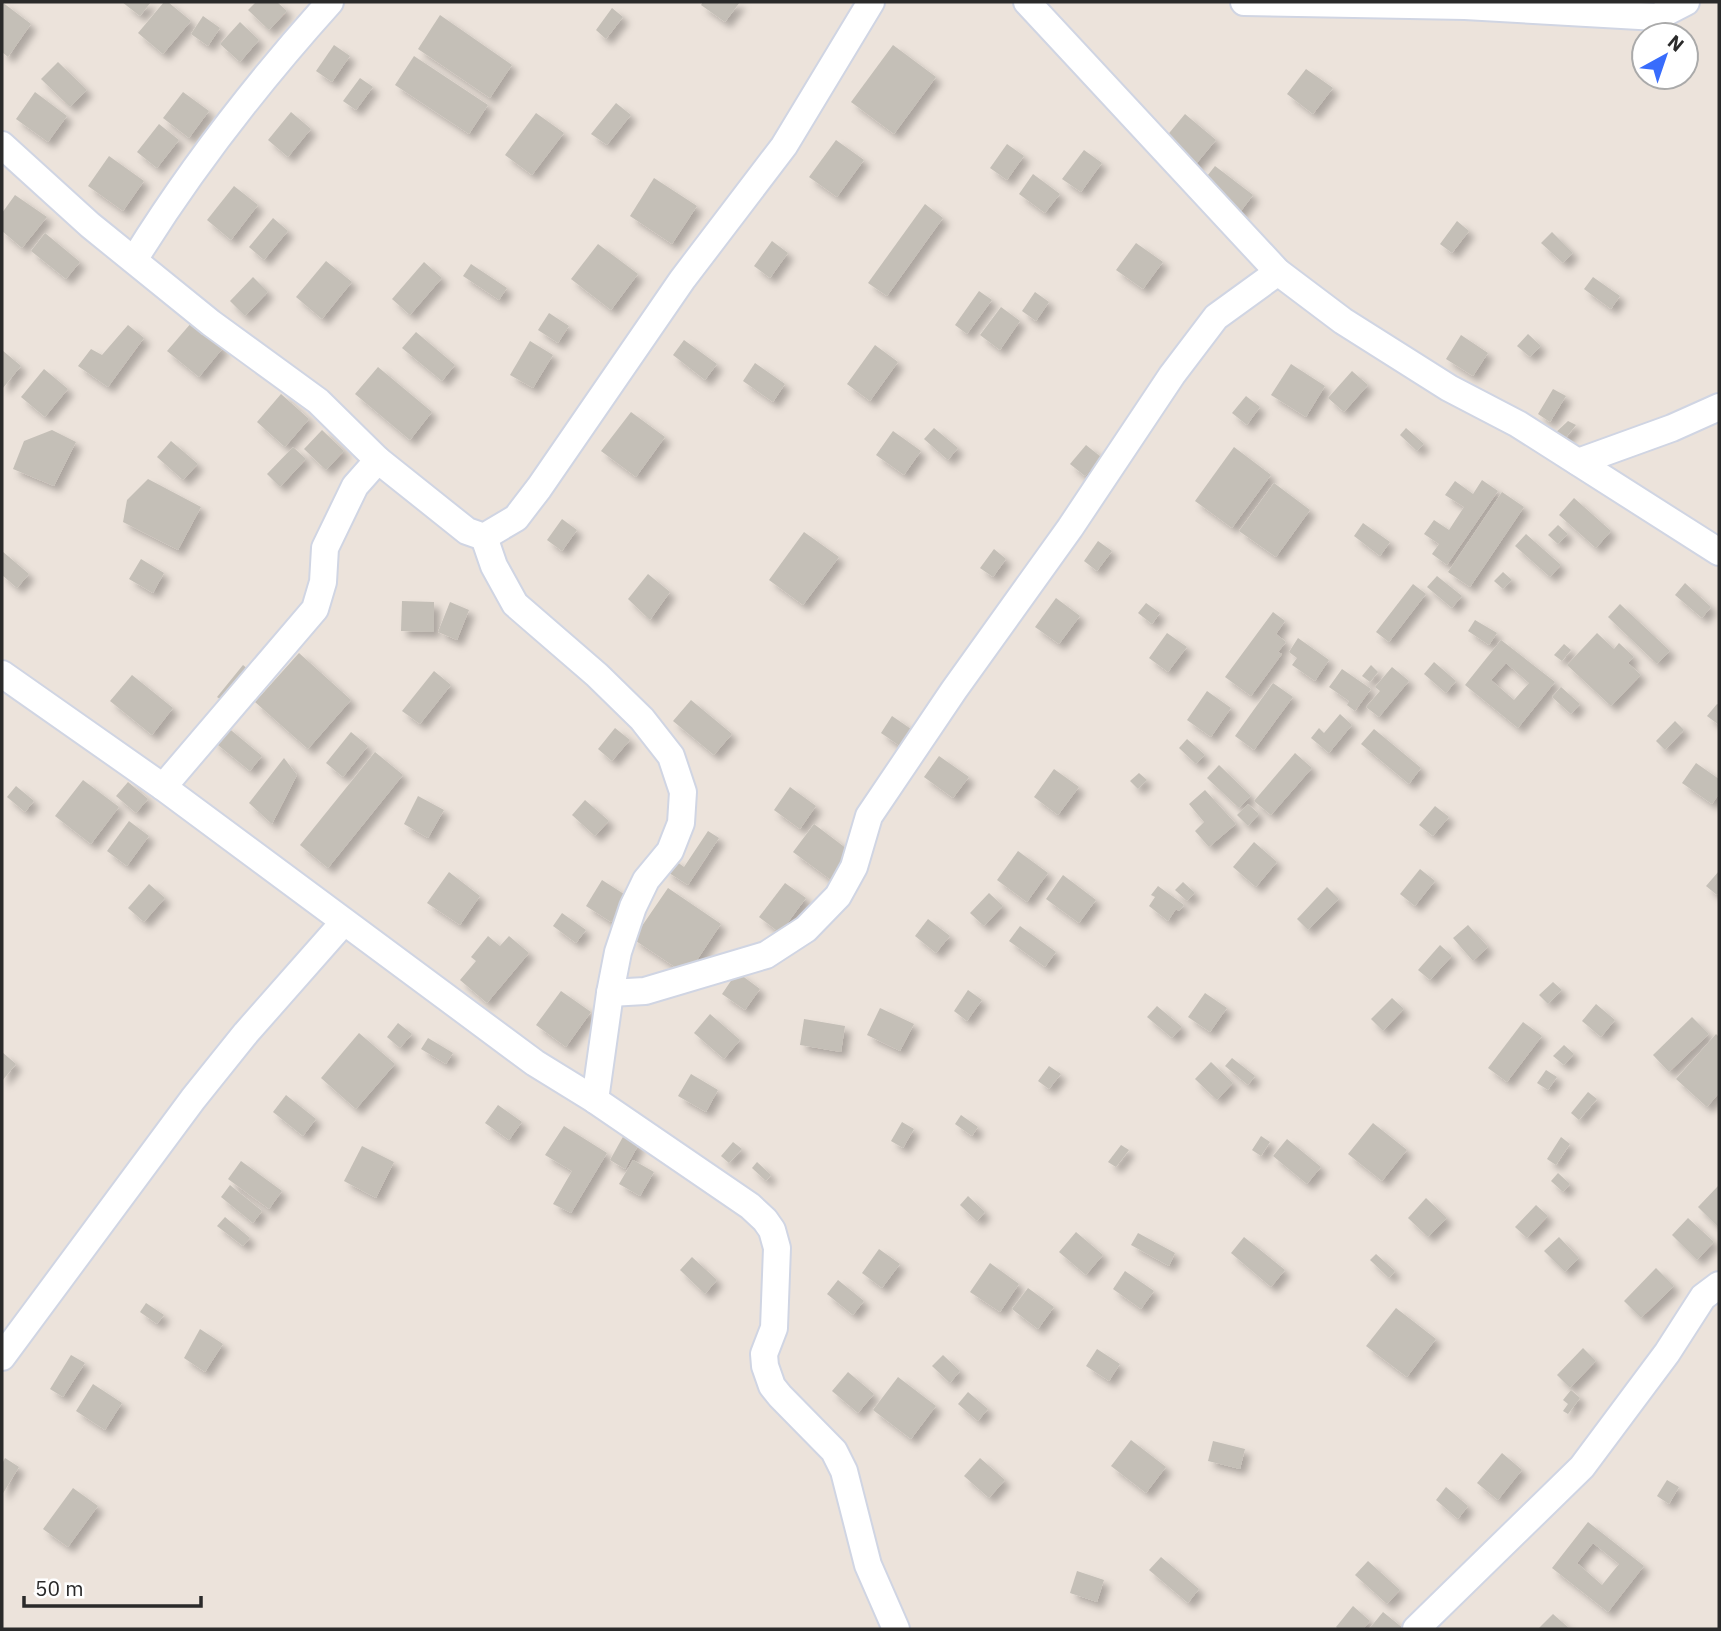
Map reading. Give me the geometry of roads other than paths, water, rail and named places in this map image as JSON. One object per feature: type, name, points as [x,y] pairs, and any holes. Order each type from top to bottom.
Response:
[{"type":"street","points":[[134,260],[161,216],[272,67],[330,2]]},
{"type":"street","points":[[484,537],[516,518],[539,488],[674,291],[784,146],[871,2]]},
{"type":"street","points":[[1027,2],[1278,272],[1343,321],[1426,373],[1518,424],[1719,552]]},
{"type":"street","points":[[1244,2],[1465,6],[1657,18],[1686,2]]},
{"type":"street","points":[[2,145],[90,225],[211,323],[318,401],[378,460],[467,531],[484,537]]},
{"type":"street","points":[[610,993],[645,991],[766,955],[806,929],[830,904],[854,867],[869,816],[954,690],[1070,528],[1172,375],[1216,317],[1278,272]]},
{"type":"street","points":[[1578,462],[1672,428],[1719,407]]},
{"type":"street","points":[[163,787],[315,609],[323,582],[325,548],[355,486],[378,460]]},
{"type":"street","points":[[484,537],[494,566],[515,604],[597,675],[642,719],[671,756],[683,792],[681,823],[670,851],[646,880],[633,907],[618,952],[595,1100]]},
{"type":"street","points":[[2,674],[163,787],[535,1063],[720,1184],[765,1220],[772,1230],[777,1248],[774,1328],[766,1346],[765,1366],[772,1386],[834,1451],[844,1471],[868,1565],[896,1629]]},
{"type":"street","points":[[2,1357],[193,1099],[246,1033],[343,923]]},
{"type":"street","points":[[1416,1629],[1582,1467],[1667,1353],[1703,1297],[1719,1284]]}]
